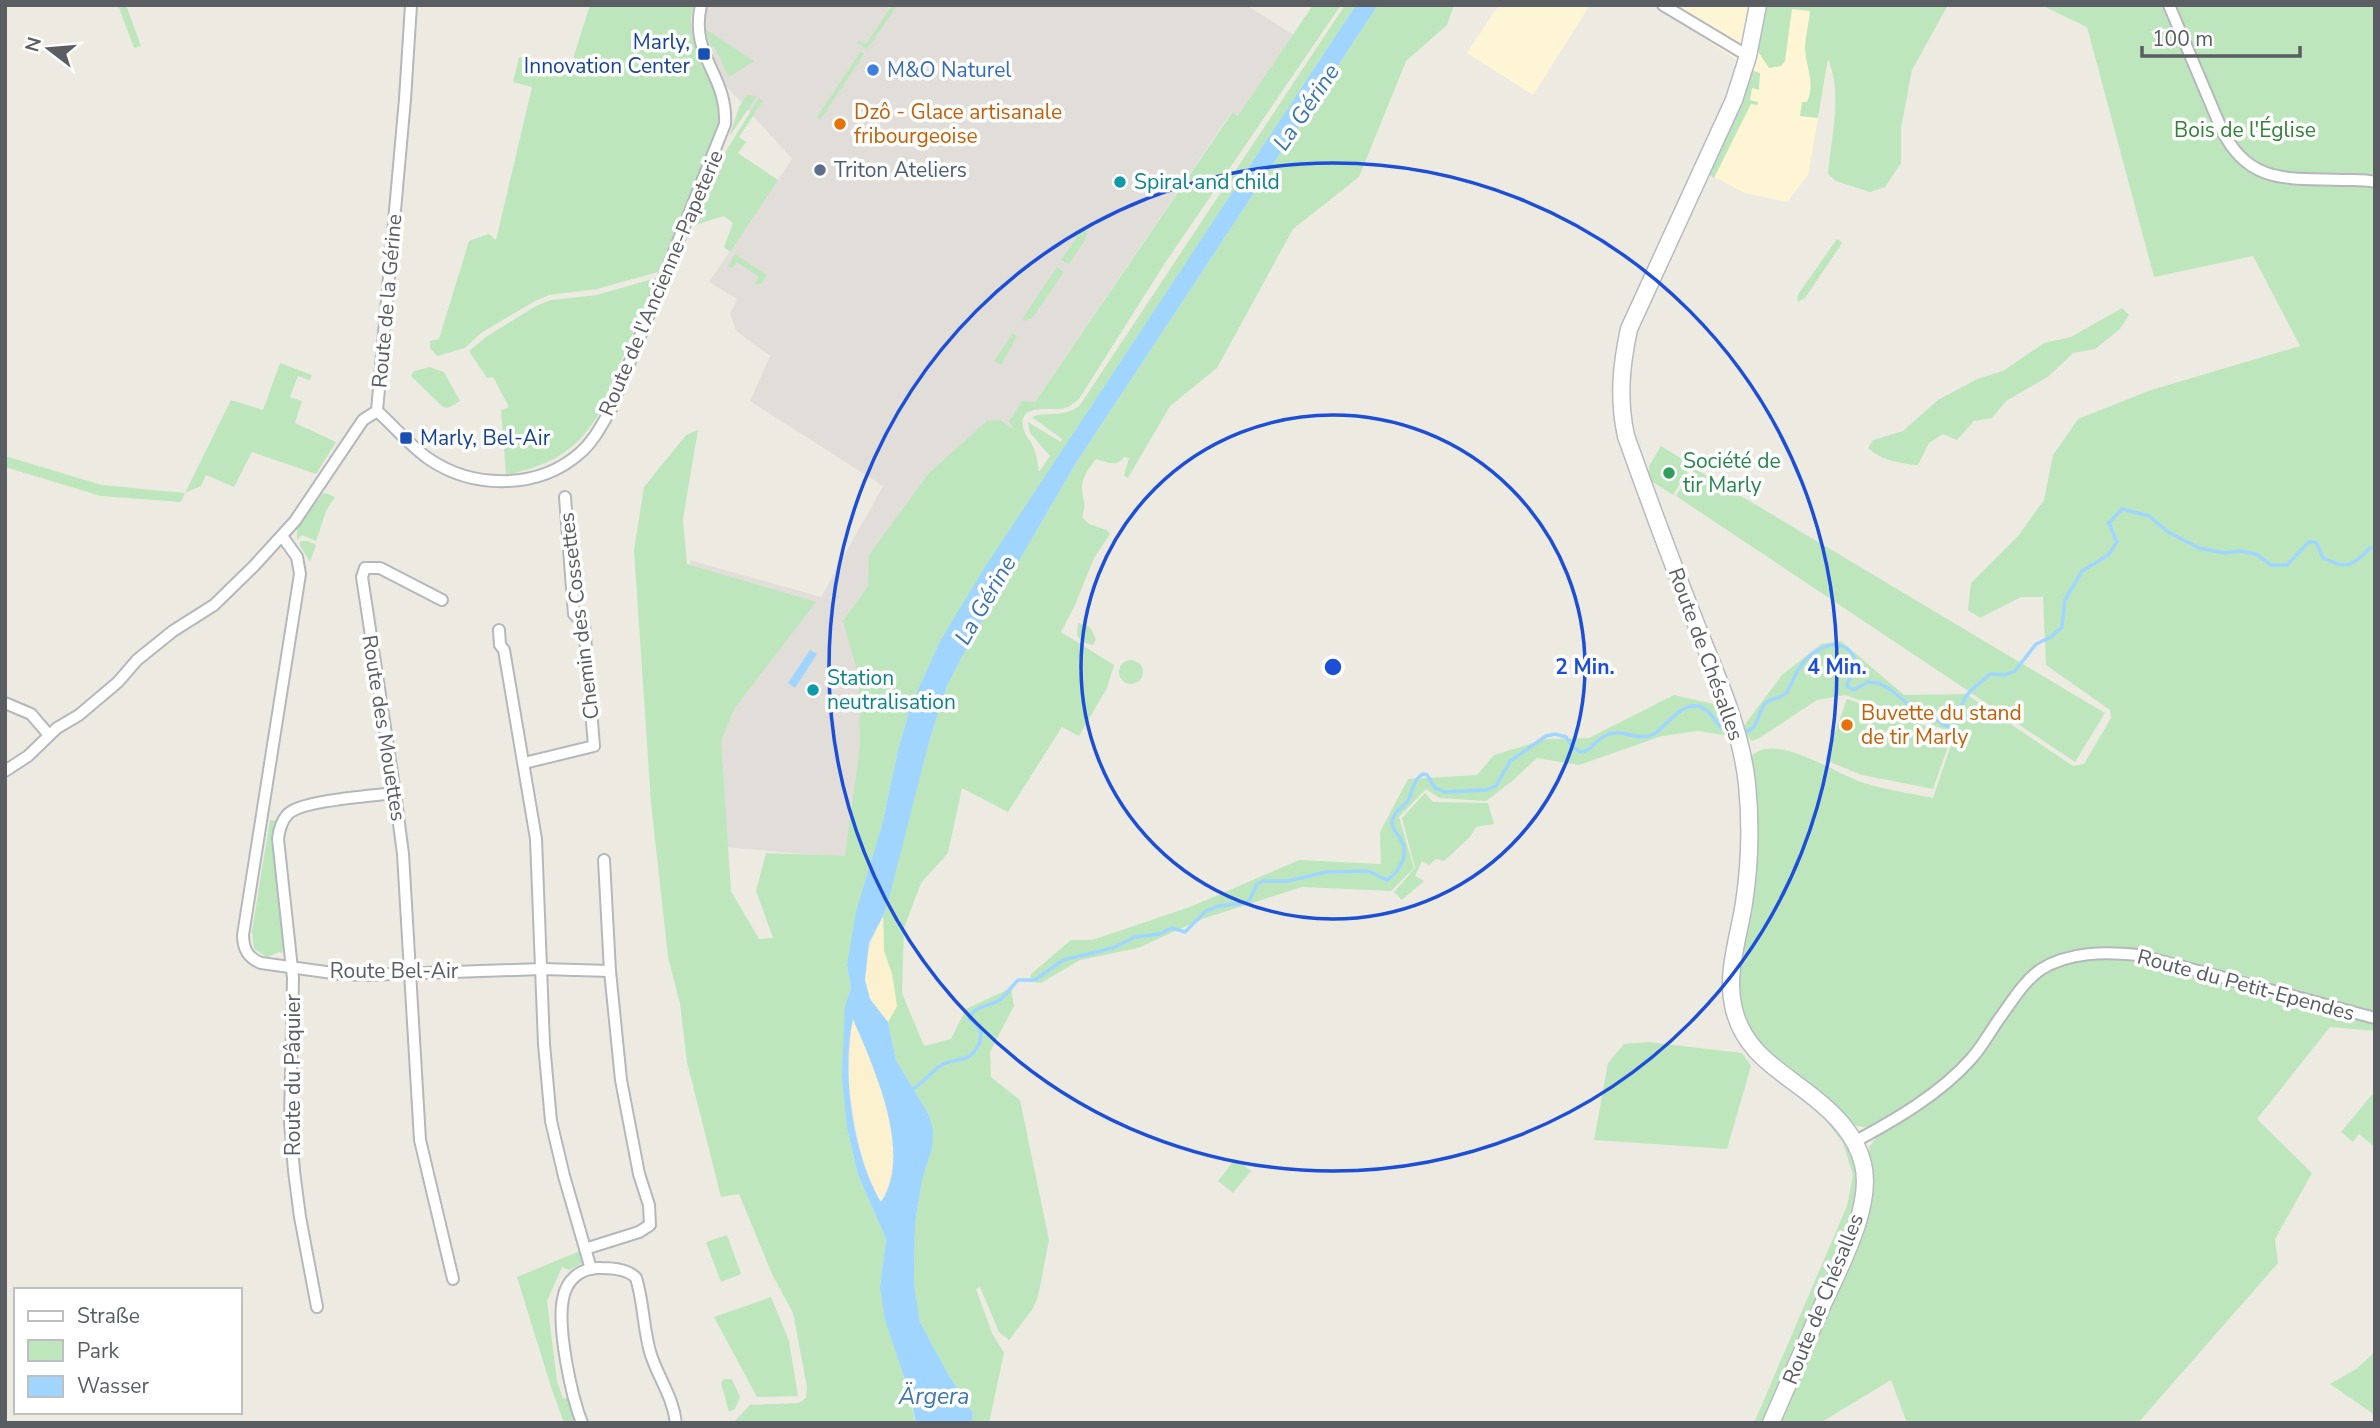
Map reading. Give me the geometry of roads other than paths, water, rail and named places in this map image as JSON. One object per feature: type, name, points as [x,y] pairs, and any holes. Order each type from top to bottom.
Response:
[{"type":"street","name":"Route de la Gérine","points":[[5,771],[28,756],[49,735],[79,715],[137,660],[173,631],[214,605],[295,521],[363,421],[377,411],[411,5]]},
{"type":"street","name":"Route de l'Ancienne-Papeterie","points":[[377,411],[429,459],[455,474],[481,481],[504,482],[537,476],[580,454],[596,435],[611,409],[725,124],[726,107],[723,96],[698,36],[701,5]]},
{"type":"street","points":[[1663,5],[1748,56]]},
{"type":"street","name":"Route de Chésalles","points":[[1758,5],[1748,56],[1724,124],[1629,329],[1620,391],[1626,436],[1733,719],[1747,781],[1749,862],[1732,976],[1732,1001],[1736,1020],[1757,1054],[1830,1111],[1849,1131],[1864,1166],[1864,1191],[1860,1212],[1845,1253],[1771,1423]]},
{"type":"street","points":[[2169,5],[2228,144],[2240,159],[2259,170],[2281,177],[2375,182]]},
{"type":"street","name":"Chemin des Cossettes","points":[[524,763],[594,746],[584,624],[575,614],[565,497]]},
{"type":"street","name":"Route Bel-Air","points":[[282,536],[297,557],[300,574],[243,944],[252,960],[340,974],[542,969],[610,971]]},
{"type":"street","name":"Route des Mouettes","points":[[442,600],[380,568],[365,568],[362,577],[395,793],[407,904],[414,1072],[420,1140],[453,1279]]},
{"type":"street","points":[[499,630],[536,839],[545,1056],[551,1121],[591,1269]]},
{"type":"street","points":[[5,703],[31,714],[49,735]]},
{"type":"street","name":"Route du Pâquier","points":[[317,1307],[294,1171],[290,1122],[293,1023],[291,967],[278,839],[282,822],[292,811],[395,793]]},
{"type":"street","points":[[585,1249],[639,1232],[650,1225],[649,1205],[639,1174],[621,1080],[610,971],[604,860]]},
{"type":"street","name":"Route du Petit-Ependes","points":[[1854,1142],[1890,1123],[1937,1089],[1971,1059],[2020,990],[2040,970],[2062,960],[2099,952],[2138,955],[2375,1018]]},
{"type":"street","points":[[582,1423],[571,1388],[563,1323],[563,1299],[574,1276],[591,1269],[604,1268],[627,1271],[636,1278],[651,1355],[672,1402],[676,1423]]},
{"type":"water","name":"Ärgera","points":[[1356,5],[1378,5],[1076,463],[975,632],[947,686],[929,742],[889,898],[869,943],[865,980],[870,999],[888,1022],[896,1060],[929,1115],[933,1131],[932,1149],[922,1180],[915,1224],[914,1284],[920,1322],[973,1413],[972,1423],[916,1423],[910,1395],[885,1320],[880,1287],[886,1239],[858,1175],[847,1128],[842,1077],[845,1006],[851,988],[847,965],[856,912],[882,825],[911,705],[939,643],[983,570]],"holes":[[[853,1019],[879,1085],[892,1135],[890,1182],[881,1202],[863,1161],[852,1113],[848,1063]]]},
{"type":"water","points":[[810,650],[817,654],[795,688],[788,683]]},
{"type":"waterway","points":[[1741,732],[1754,726],[1766,702],[1787,692],[1798,670],[1809,657],[1827,646],[1834,645],[1846,648],[1855,659],[1855,669],[1847,686],[1853,690],[1868,682],[1879,683],[1908,704],[1928,712],[1944,725],[1954,728],[1960,719],[1962,704],[1973,689],[1990,674],[2005,675],[2015,671],[2036,644],[2051,637],[2062,627],[2065,600],[2082,571],[2108,555],[2117,542],[2109,523],[2122,509],[2149,516],[2168,532],[2199,548],[2225,553],[2240,551],[2256,554],[2271,565],[2287,565],[2309,542],[2316,542],[2323,558],[2344,565],[2354,562],[2370,548],[2375,548]]},
{"type":"waterway","points":[[910,1090],[943,1064],[966,1058],[975,1050],[981,1034],[969,1018],[975,1011],[998,1001],[1018,980],[1035,980],[1063,960],[1113,948],[1135,937],[1159,934],[1172,928],[1185,932],[1206,911],[1219,906],[1245,903],[1257,884],[1263,881],[1288,881],[1326,872],[1368,871],[1387,880],[1398,869],[1404,853],[1402,842],[1392,825],[1393,818],[1408,800],[1416,781],[1423,774],[1427,775],[1435,788],[1445,792],[1486,790],[1496,786],[1510,761],[1546,736],[1555,734],[1566,737],[1572,746],[1582,752],[1613,733],[1642,737],[1654,734],[1680,711],[1691,706],[1703,708],[1721,728],[1730,733]]},
{"type":"place","name":"Marly, Innovation Center","points":[[704,54]]},
{"type":"place","name":"M&O Naturel","points":[[873,70]]},
{"type":"place","name":"Dzô - Glace artisanale fribourgeoise","points":[[840,124]]},
{"type":"place","name":"Triton Ateliers","points":[[820,170]]},
{"type":"place","name":"Spiral and child","points":[[1120,182]]},
{"type":"place","name":"Marly, Bel-Air","points":[[406,438]]},
{"type":"place","name":"Société de tir Marly","points":[[1669,473]]},
{"type":"place","name":"Station neutralisation","points":[[813,690]]},
{"type":"place","name":"Buvette du stand de tir Marly","points":[[1847,725]]},
{"type":"water label","name":"La Gérine","points":[[1306,107]]},
{"type":"water label","name":"La Gérine","points":[[985,600]]},
{"type":"park label","name":"Bois de l'Église","points":[[2245,130]]}]
